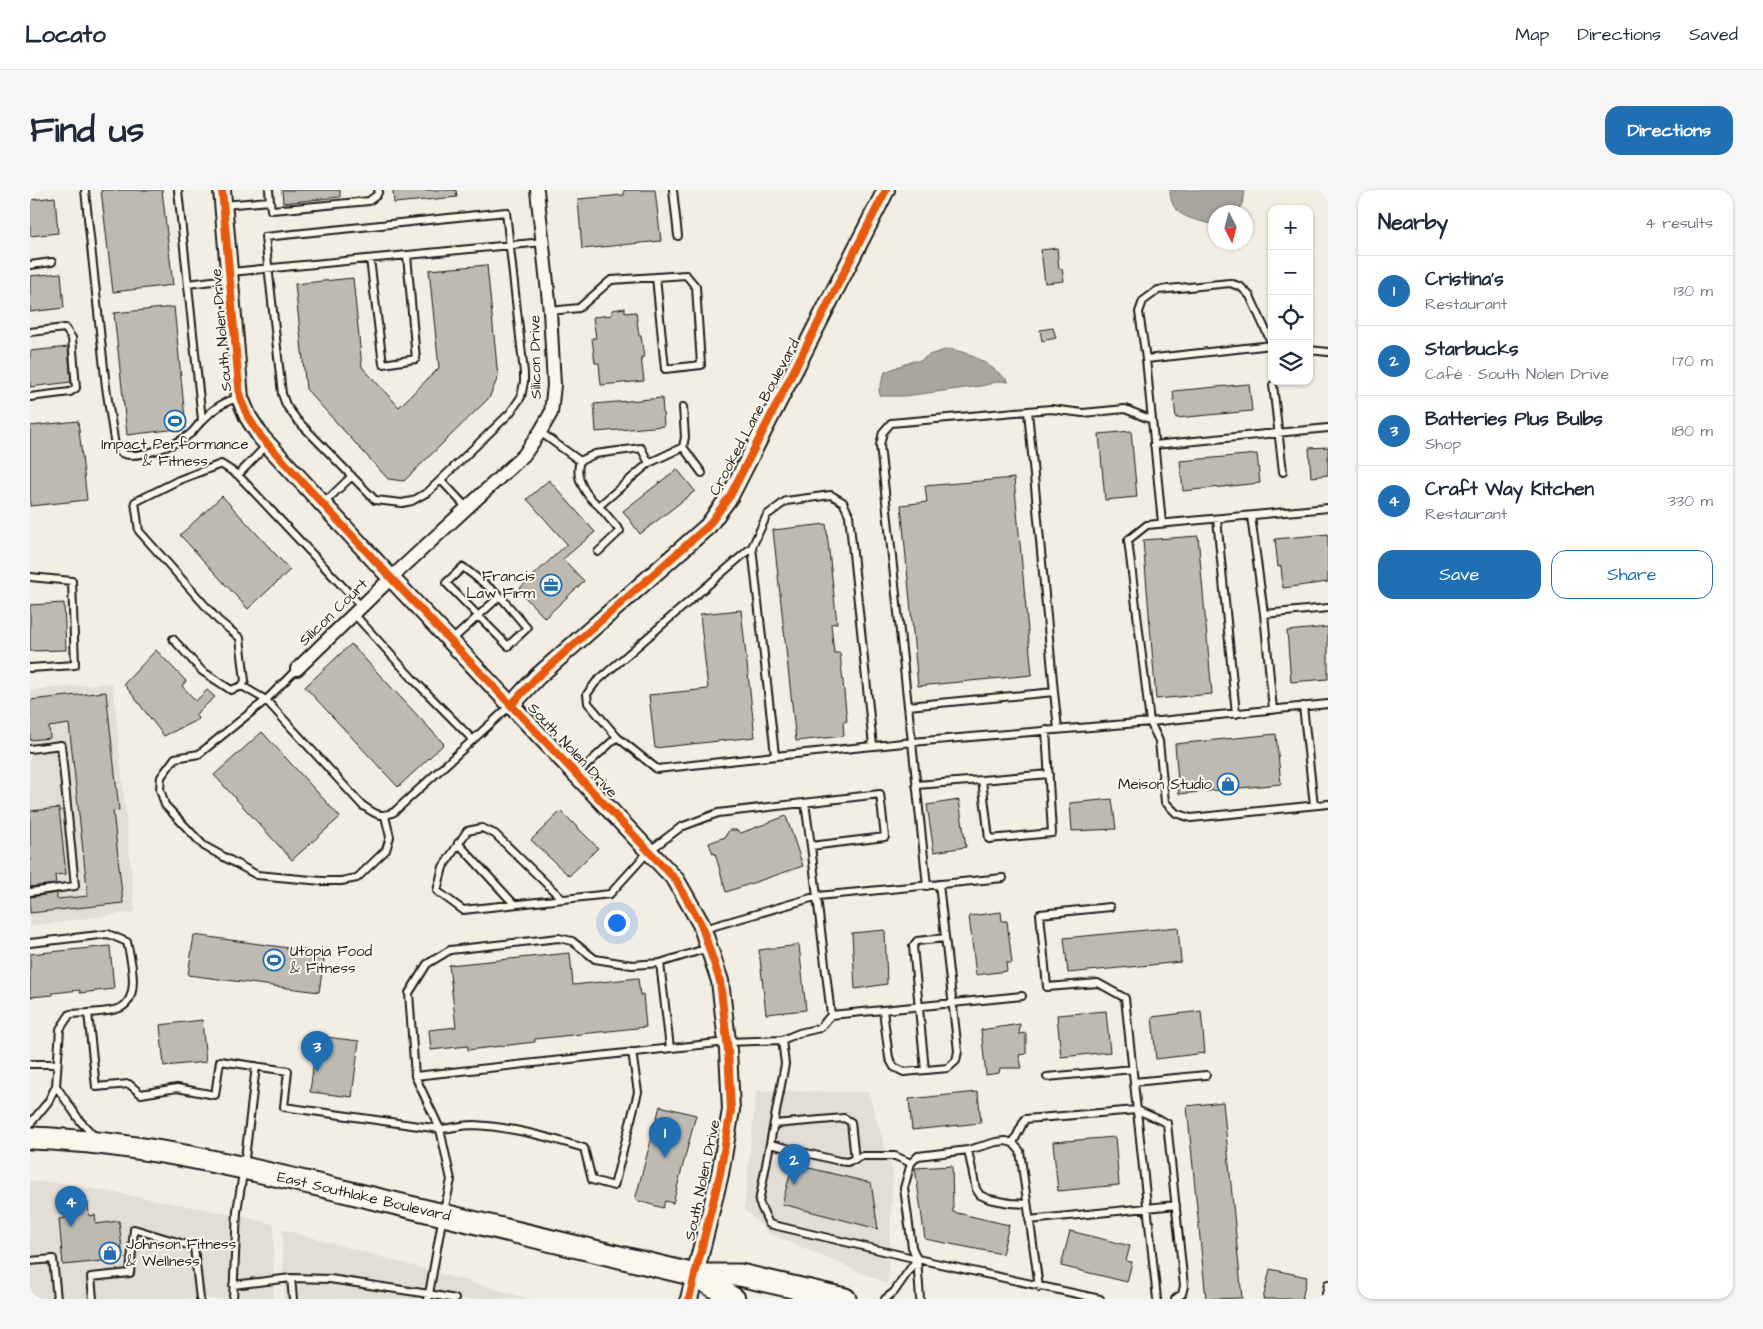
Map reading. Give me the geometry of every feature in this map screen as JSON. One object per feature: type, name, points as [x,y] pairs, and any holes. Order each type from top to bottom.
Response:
[{"type":"main road","name":"East Southlake Boulevard","points":[[30,1138],[71,1139],[150,1149],[244,1167],[695,1275],[740,1275],[845,1299]]},
{"type":"main road","name":"East Southlake Boulevard","points":[[695,1275],[734,1299]]},
{"type":"street","name":"Silicon Drive","points":[[391,578],[524,455],[551,413],[554,385],[550,311],[537,190]]},
{"type":"street","name":"Crooked Lane Boulevard","points":[[512,704],[537,676],[708,526],[730,496],[886,190]]},
{"type":"street","name":"South Nolen Drive","points":[[222,198],[240,398],[248,417],[261,437],[391,578],[512,704],[676,880],[703,930],[720,981],[727,1042],[731,1110],[720,1174],[689,1299]]},
{"type":"street","name":"Silicon Court","points":[[297,669],[391,578]]},
{"type":"lane","points":[[85,190],[106,387],[115,446],[120,453],[130,456],[145,454],[179,441],[191,434],[202,420],[226,401],[240,398]]},
{"type":"lane","points":[[178,190],[202,420]]},
{"type":"lane","points":[[269,190],[272,210],[369,201],[377,195],[379,190]]},
{"type":"lane","points":[[673,190],[678,236]]},
{"type":"lane","points":[[222,198],[270,201]]},
{"type":"lane","points":[[506,212],[524,373],[521,397],[510,413],[428,492],[402,503],[375,500],[296,420],[286,405],[282,394],[268,269],[265,237],[506,212]]},
{"type":"lane","points":[[188,284],[268,269],[543,242]]},
{"type":"lane","points":[[370,259],[383,364],[416,359],[407,255]]},
{"type":"lane","points":[[30,265],[52,262]]},
{"type":"lane","points":[[550,311],[579,308],[611,280],[656,277],[686,275],[696,287],[701,365],[665,369],[656,277]]},
{"type":"lane","points":[[1162,523],[1140,312],[1143,301],[1158,290],[1230,283],[1242,286],[1250,296],[1270,340]]},
{"type":"lane","points":[[30,332],[65,328],[72,338],[76,388],[70,392],[30,397]]},
{"type":"lane","points":[[1146,360],[1268,345]]},
{"type":"lane","points":[[1313,350],[1328,352]]},
{"type":"lane","points":[[1273,385],[1283,472]]},
{"type":"lane","points":[[683,407],[685,437],[683,447],[702,473]]},
{"type":"lane","points":[[927,886],[880,444],[883,432],[891,423],[1052,409],[1083,413],[1125,409],[1152,420]]},
{"type":"lane","points":[[1028,411],[1058,730]]},
{"type":"lane","points":[[1154,445],[1328,428]]},
{"type":"lane","points":[[540,432],[580,461]]},
{"type":"lane","points":[[238,475],[268,444]]},
{"type":"lane","points":[[599,506],[649,463],[683,447]]},
{"type":"lane","points":[[598,552],[620,531],[599,506],[589,498],[582,485],[578,468],[580,461],[595,454],[641,448],[649,463]]},
{"type":"lane","points":[[173,639],[202,671],[231,690],[242,686],[245,681],[240,638],[218,620],[139,531],[135,502],[179,480],[221,464],[238,475],[358,610],[413,679],[473,740]]},
{"type":"lane","points":[[323,504],[352,476]]},
{"type":"lane","points":[[441,480],[466,508]]},
{"type":"lane","points":[[873,746],[849,515],[842,502],[831,495],[786,501],[767,515],[752,548],[596,682],[587,694],[588,703],[617,737],[657,769],[775,755],[1150,722],[1328,704]]},
{"type":"lane","points":[[1328,508],[1147,525],[1128,540],[1150,722],[1159,741],[1165,802],[1176,813],[1191,818],[1328,804]]},
{"type":"lane","points":[[1251,516],[1264,614],[1273,710]]},
{"type":"lane","points":[[1217,519],[1236,714]]},
{"type":"lane","points":[[752,548],[775,755]]},
{"type":"lane","points":[[463,567],[500,596],[527,628],[508,646],[446,583],[463,567]]},
{"type":"lane","points":[[30,577],[72,581],[75,665],[30,668]]},
{"type":"lane","points":[[451,641],[500,596]]},
{"type":"lane","points":[[1264,614],[1328,608]]},
{"type":"lane","points":[[297,669],[266,700],[199,754],[175,758],[161,777],[160,789],[164,805],[204,846],[257,875],[322,881],[341,881],[357,878],[386,850],[390,836],[385,816]]},
{"type":"lane","points":[[242,686],[266,700],[362,805],[375,814],[385,816],[394,812],[512,704]]},
{"type":"lane","points":[[908,706],[1054,692]]},
{"type":"lane","points":[[1303,706],[1314,805]]},
{"type":"lane","points":[[982,780],[989,839],[1052,833],[1046,730]]},
{"type":"lane","points":[[577,774],[617,737]]},
{"type":"lane","points":[[30,749],[61,745],[75,886],[30,892]]},
{"type":"lane","points":[[916,785],[1049,774]]},
{"type":"lane","points":[[562,899],[495,834],[482,828],[466,830],[443,867],[437,891],[463,910],[610,894],[649,851],[681,827],[718,813],[880,794],[885,837],[811,846]]},
{"type":"lane","points":[[805,803],[818,896],[831,1015]]},
{"type":"lane","points":[[458,844],[514,904]]},
{"type":"lane","points":[[703,930],[818,896],[1003,878]]},
{"type":"lane","points":[[883,1010],[888,1058],[894,1067],[904,1072],[948,1068],[956,1061],[958,1051],[939,884]]},
{"type":"lane","points":[[1110,907],[1040,914],[1047,987],[1098,984],[1125,998],[1157,1299]]},
{"type":"lane","points":[[30,944],[108,934],[128,942],[133,971],[131,997],[120,1008],[70,1014],[60,1029],[56,1086],[48,1102],[30,1124]]},
{"type":"lane","points":[[429,1297],[451,1180],[440,1129],[415,1076],[409,993],[427,964],[450,950],[559,938],[572,941],[595,959],[632,965],[660,963],[709,948]]},
{"type":"lane","points":[[925,1070],[917,1006],[913,946],[917,941],[945,938]]},
{"type":"lane","points":[[660,963],[670,1048]]},
{"type":"lane","points":[[415,1076],[727,1042],[782,1040],[799,1033],[820,1028],[831,1015],[1022,996]]},
{"type":"lane","points":[[88,1013],[96,1087],[129,1084],[141,1094],[177,1088],[215,1095],[220,1061],[288,1071],[284,1107],[440,1129],[473,1125],[534,1133],[584,1148],[592,1180],[614,1186],[638,1092],[632,1052]]},
{"type":"lane","points":[[782,1040],[785,1064],[760,1202],[769,1224],[1039,1286],[1081,1298],[1100,1299]]},
{"type":"lane","points":[[30,1064],[57,1064]]},
{"type":"lane","points":[[232,1299],[236,1211],[244,1167],[256,1066]]},
{"type":"lane","points":[[1046,1077],[1133,1069]]},
{"type":"lane","points":[[1134,1082],[1206,1075]]},
{"type":"lane","points":[[56,1086],[80,1121],[101,1143]]},
{"type":"lane","points":[[1013,1143],[1025,1119],[1137,1110],[1167,1123],[1184,1286],[1182,1294],[1175,1299]]},
{"type":"lane","points":[[774,1124],[844,1118],[851,1122],[855,1160]]},
{"type":"lane","points":[[920,1299],[917,1259],[912,1247],[904,1188],[911,1163],[918,1156],[968,1150],[996,1142],[1006,1141],[1013,1143],[1020,1152],[1039,1286]]},
{"type":"lane","points":[[770,1144],[839,1161],[847,1162],[862,1156],[895,1156],[911,1163]]},
{"type":"lane","points":[[968,1150],[976,1189],[980,1195],[989,1199],[1027,1204]]},
{"type":"lane","points":[[1029,1220],[1176,1205]]},
{"type":"lane","points":[[93,1299],[91,1277],[130,1273],[134,1229],[194,1247],[200,1299]]},
{"type":"lane","points":[[30,1260],[54,1259],[57,1299]]},
{"type":"lane","points":[[885,1299],[894,1292],[917,1259]]},
{"type":"lane","points":[[233,1284],[291,1278],[330,1279],[429,1297],[455,1299]]},
{"type":"lane","points":[[291,1278],[293,1299]]},
{"type":"lane","points":[[1325,1299],[1328,1284]]},
{"type":"shaded area","points":[[1170,190],[1245,190],[1241,205],[1208,205],[1208,223],[1185,216],[1174,206]]},
{"type":"shaded area","points":[[948,349],[965,353],[981,361],[1009,382],[1001,381],[981,386],[905,396],[880,396],[879,390],[885,372],[912,361],[920,361],[929,355]]},
{"type":"shaded area","points":[[113,683],[135,912],[30,926],[30,690]]},
{"type":"shaded area","points":[[756,1091],[868,1092],[893,1172],[888,1284],[770,1234],[744,1209]]},
{"type":"shaded area","points":[[30,1181],[68,1184],[274,1224],[273,1299],[30,1299]]},
{"type":"shaded area","points":[[282,1229],[530,1299],[284,1299]]},
{"type":"building","points":[[101,190],[162,190],[173,285],[113,292]]},
{"type":"building","points":[[282,190],[340,190],[340,197],[283,203]]},
{"type":"building","points":[[393,190],[456,190],[457,197],[394,203]]},
{"type":"building","points":[[624,190],[655,190],[661,241],[582,249],[578,199],[624,195]]},
{"type":"building","points":[[55,197],[58,233],[30,236],[30,200]]},
{"type":"building","points":[[1057,248],[1059,269],[1062,269],[1064,281],[1045,283],[1041,250]]},
{"type":"building","points":[[487,265],[498,377],[489,398],[404,481],[388,479],[306,389],[295,284],[353,278],[362,367],[399,407],[439,368],[429,270]]},
{"type":"building","points":[[61,273],[64,308],[30,312],[30,276]]},
{"type":"building","points":[[174,307],[186,428],[127,435],[114,313]]},
{"type":"building","points":[[625,308],[625,313],[636,312],[644,357],[641,357],[644,381],[601,385],[599,363],[595,363],[592,338],[596,338],[593,317],[612,315],[612,310]]},
{"type":"building","points":[[1053,328],[1056,338],[1042,341],[1040,330]]},
{"type":"building","points":[[68,347],[71,382],[30,387],[30,351]]},
{"type":"building","points":[[1249,384],[1252,411],[1176,418],[1173,391]]},
{"type":"building","points":[[662,398],[664,426],[596,432],[594,404]]},
{"type":"building","points":[[78,421],[87,500],[30,506],[30,426]]},
{"type":"building","points":[[1131,431],[1137,497],[1105,500],[1099,434]]},
{"type":"building","points":[[1328,447],[1328,475],[1311,477],[1309,448]]},
{"type":"building","points":[[1257,454],[1260,483],[1183,491],[1180,461]]},
{"type":"building","points":[[677,469],[695,491],[640,534],[623,511]]},
{"type":"building","points":[[1014,478],[1032,675],[918,686],[901,505],[927,502],[925,486]]},
{"type":"building","points":[[549,480],[595,532],[563,559],[584,581],[545,618],[518,590],[567,544],[527,499]]},
{"type":"building","points":[[222,496],[290,570],[248,609],[180,535]]},
{"type":"building","points":[[826,524],[837,623],[831,624],[834,653],[840,653],[847,721],[843,722],[844,736],[796,741],[773,530]]},
{"type":"building","points":[[1328,534],[1328,582],[1283,588],[1281,566],[1278,567],[1275,539]]},
{"type":"building","points":[[1198,536],[1212,694],[1156,699],[1143,540]]},
{"type":"building","points":[[64,603],[66,650],[30,651],[30,605]]},
{"type":"building","points":[[741,610],[755,737],[655,748],[649,695],[708,689],[700,614]]},
{"type":"building","points":[[1328,627],[1328,679],[1291,682],[1287,631]]},
{"type":"building","points":[[351,644],[444,744],[398,787],[305,687]]},
{"type":"building","points":[[156,650],[186,681],[182,686],[196,701],[207,690],[215,697],[195,715],[199,719],[164,736],[124,684]]},
{"type":"building","points":[[106,692],[119,810],[113,811],[123,903],[30,913],[30,897],[57,893],[57,899],[88,896],[69,724],[49,727],[50,738],[30,740],[30,700]]},
{"type":"building","points":[[262,732],[340,817],[292,860],[214,775]]},
{"type":"building","points":[[1276,734],[1281,784],[1179,794],[1175,744]]},
{"type":"building","points":[[1112,799],[1116,829],[1072,831],[1070,803]]},
{"type":"building","points":[[959,800],[966,847],[934,852],[927,805]]},
{"type":"building","points":[[59,808],[66,874],[55,875],[56,884],[30,887],[30,811]]},
{"type":"building","points":[[561,811],[598,848],[569,876],[531,840]]},
{"type":"building","points":[[786,816],[803,866],[726,892],[715,853],[713,854],[709,843],[725,837],[729,830],[736,830],[741,833]]},
{"type":"building","points":[[1001,912],[1002,921],[1007,921],[1012,963],[1006,963],[1007,971],[976,975],[969,916]]},
{"type":"building","points":[[1178,927],[1181,962],[1068,973],[1064,938]]},
{"type":"building","points":[[885,930],[887,984],[855,989],[852,933]]},
{"type":"building","points":[[194,935],[325,953],[319,992],[188,975]]},
{"type":"building","points":[[799,945],[806,1010],[766,1014],[759,950]]},
{"type":"building","points":[[110,946],[114,989],[80,993],[80,990],[30,997],[30,954]]},
{"type":"building","points":[[570,953],[573,985],[638,978],[640,995],[643,994],[646,1027],[535,1039],[535,1042],[468,1050],[468,1046],[431,1050],[429,1030],[456,1027],[449,965]]},
{"type":"building","points":[[1106,1011],[1110,1052],[1061,1057],[1057,1015]]},
{"type":"building","points":[[1201,1011],[1205,1053],[1156,1059],[1152,1017]]},
{"type":"building","points":[[202,1020],[206,1062],[164,1066],[160,1025]]},
{"type":"building","points":[[1020,1024],[1019,1034],[1026,1033],[1026,1054],[1019,1055],[1022,1068],[1000,1068],[999,1073],[986,1075],[981,1030]]},
{"type":"building","points":[[317,1036],[359,1041],[352,1097],[310,1092]]},
{"type":"building","points":[[978,1092],[981,1123],[912,1130],[909,1099]]},
{"type":"building","points":[[1223,1102],[1242,1298],[1206,1299],[1187,1106]]},
{"type":"building","points":[[660,1106],[696,1115],[673,1203],[665,1201],[663,1208],[635,1200]]},
{"type":"building","points":[[1115,1137],[1119,1185],[1058,1191],[1053,1142]]},
{"type":"building","points":[[793,1164],[871,1183],[878,1229],[782,1204]]},
{"type":"building","points":[[952,1166],[953,1212],[1009,1225],[1002,1254],[925,1239],[915,1168]]},
{"type":"building","points":[[78,1199],[78,1204],[88,1203],[89,1216],[95,1215],[96,1224],[119,1221],[123,1259],[63,1265],[59,1219],[66,1218],[64,1200]]},
{"type":"building","points":[[1070,1231],[1130,1246],[1126,1261],[1132,1262],[1127,1282],[1061,1266]]},
{"type":"building","points":[[1270,1269],[1307,1277],[1302,1299],[1263,1299]]},
{"type":"cycle path","points":[[222,190],[240,398],[248,417],[261,437],[391,578],[676,880],[701,924],[720,981],[728,1050],[731,1110],[720,1174],[689,1299]]},
{"type":"cycle path","points":[[512,704],[537,677],[708,526],[730,496],[886,190]]},
{"type":"place","name":"Impact Performance & Fitness","points":[[175,421]]},
{"type":"place","name":"Francis Law Firm","points":[[551,585]]},
{"type":"place","name":"Meison Studio","points":[[1228,784]]},
{"type":"place","name":"Utopia Food & Fitness","points":[[274,960]]},
{"type":"place","name":"Batteries Plus Bulbs","points":[[317,1072]]},
{"type":"place","name":"Cristina's","points":[[665,1158]]},
{"type":"place","name":"Starbucks","points":[[794,1185]]},
{"type":"place","name":"Craft Way Kitchen","points":[[71,1227]]},
{"type":"place","name":"Johnson Fitness & Wellness","points":[[110,1253]]}]
